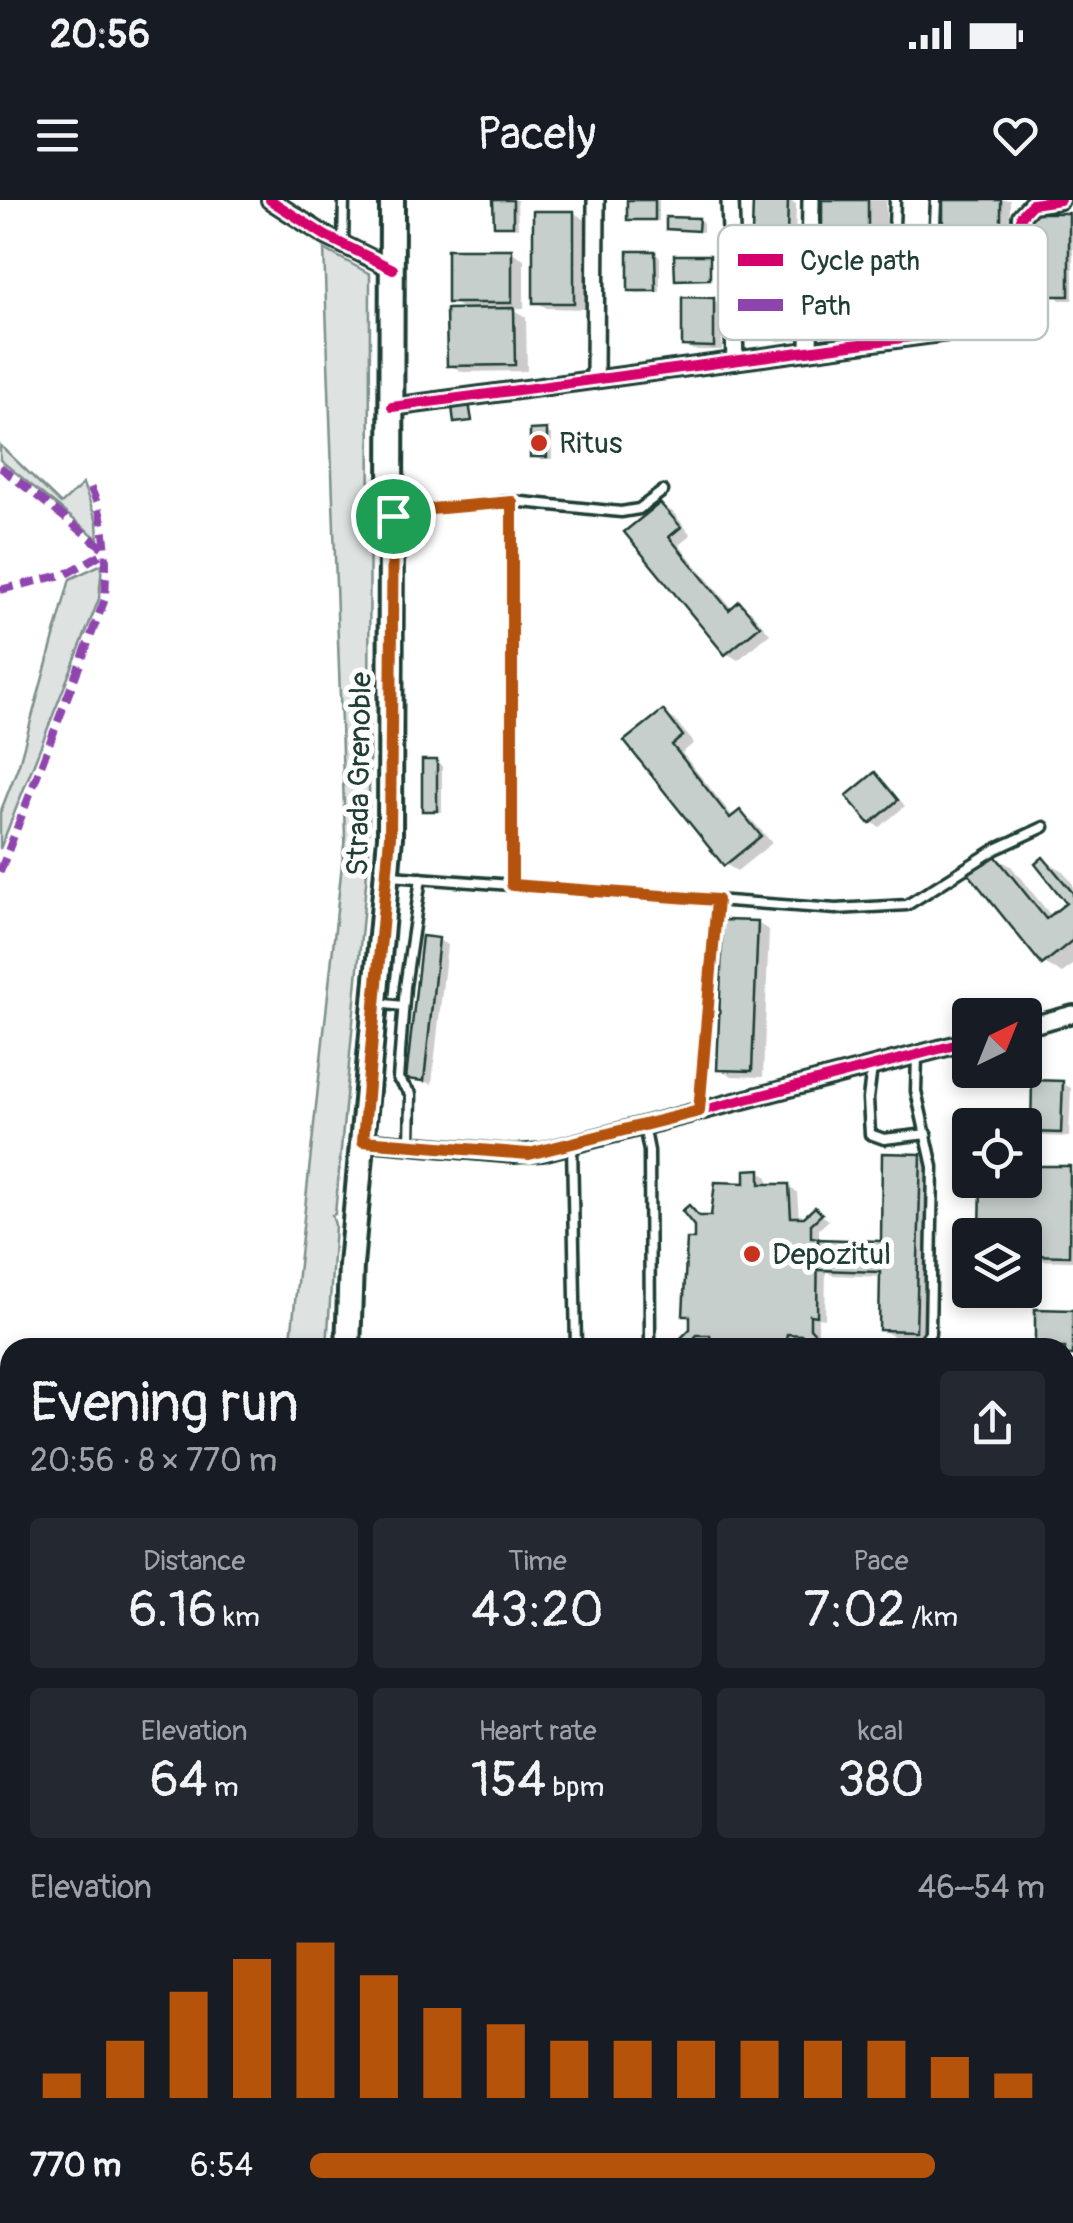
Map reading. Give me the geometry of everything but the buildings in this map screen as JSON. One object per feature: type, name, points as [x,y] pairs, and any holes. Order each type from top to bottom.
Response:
[{"type":"main road","name":"Strada Grenoble","points":[[348,1338],[350,1265],[388,876],[392,200]]},
{"type":"street","points":[[270,200],[393,270]]},
{"type":"street","points":[[594,380],[596,200]]},
{"type":"street","points":[[730,200],[731,225]]},
{"type":"street","points":[[811,200],[811,225]]},
{"type":"street","points":[[1021,225],[1021,216],[1032,204],[1060,200]]},
{"type":"street","points":[[733,340],[734,361]]},
{"type":"street","points":[[809,340],[809,351]]},
{"type":"street","points":[[392,407],[893,340]]},
{"type":"street","points":[[1042,1022],[1073,1014]]},
{"type":"street","points":[[363,1141],[514,1154],[572,1144],[952,1046]]},
{"type":"lane","points":[[343,244],[344,200]]},
{"type":"lane","points":[[894,225],[895,200]]},
{"type":"lane","points":[[934,225],[936,200]]},
{"type":"lane","points":[[864,340],[864,344]]},
{"type":"lane","points":[[393,516],[408,511],[512,502],[621,512],[639,509],[663,491]]},
{"type":"lane","points":[[512,502],[512,885]]},
{"type":"lane","points":[[388,876],[836,909],[900,907],[996,849],[1044,827]]},
{"type":"lane","points":[[410,1146],[411,1094],[398,1079],[403,1006],[421,878]]},
{"type":"lane","points":[[699,1111],[717,900]]},
{"type":"lane","points":[[376,1003],[403,1006]]},
{"type":"lane","points":[[917,1055],[916,1091],[933,1167],[930,1333],[927,1338]]},
{"type":"lane","points":[[872,1066],[868,1099],[870,1134],[884,1138],[927,1134]]},
{"type":"lane","points":[[644,1126],[649,1152],[650,1338]]},
{"type":"lane","points":[[572,1144],[576,1338]]},
{"type":"shaded area","points":[[324,249],[370,274],[369,851],[332,1215],[335,1225],[328,1338],[291,1338],[345,836]]},
{"type":"shaded area","points":[[0,445],[61,504],[83,484],[97,522],[98,539],[0,460]]},
{"type":"shaded area","points":[[102,564],[99,599],[0,849],[0,813],[19,764],[70,579]]},
{"type":"marked path","points":[[0,467],[107,551]]},
{"type":"marked path","points":[[0,872],[105,599],[102,524],[87,481]]},
{"type":"marked path","points":[[0,590],[66,574],[107,551]]},
{"type":"cycle path","points":[[270,200],[326,236],[393,269]]},
{"type":"cycle path","points":[[1021,225],[1021,216],[1032,204],[1060,200]]},
{"type":"cycle path","points":[[392,407],[889,340]]},
{"type":"cycle path","points":[[363,1141],[514,1154],[542,1152],[952,1046]]},
{"type":"place","name":"Ritus","points":[[539,443]]},
{"type":"place","name":"Depozitul","points":[[752,1254]]},
{"type":"route","points":[[512,502],[512,885],[717,900],[699,1111],[529,1154],[363,1141],[390,836],[393,516],[408,511],[512,502]]}]
